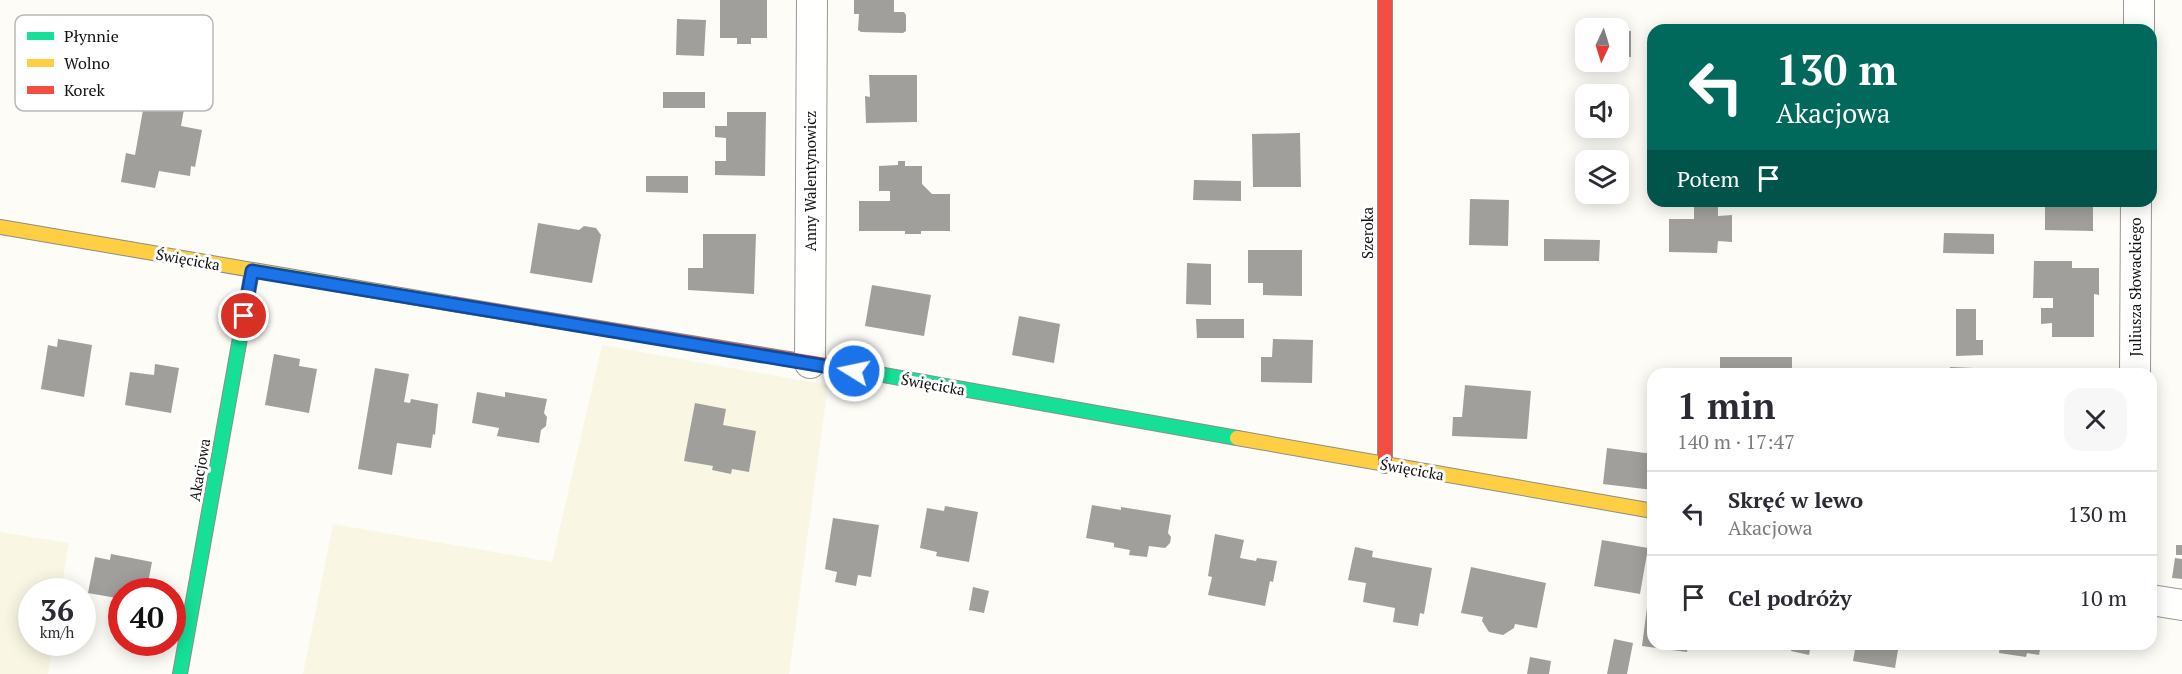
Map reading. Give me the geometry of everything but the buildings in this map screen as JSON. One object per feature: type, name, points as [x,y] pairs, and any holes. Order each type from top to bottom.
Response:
[{"type":"street","name":"Anny Walentynowicz","points":[[810,363],[812,0]]},
{"type":"street","name":"Szeroka","points":[[1384,0],[1385,466]]},
{"type":"street","points":[[2139,0],[2139,24]]},
{"type":"street","name":"Juliusza Słowackiego","points":[[2136,207],[2136,368]]},
{"type":"street","name":"Święcicka","points":[[0,227],[810,363],[1385,466],[1647,510]]},
{"type":"street","name":"Akacjowa","points":[[180,674],[252,271]]},
{"type":"street","points":[[2157,601],[2182,605]]},
{"type":"shaded area","points":[[602,345],[828,385],[789,674],[303,674],[333,524],[552,562]]},
{"type":"shaded area","points":[[0,532],[69,543],[63,578],[18,578],[18,656],[51,656],[48,674],[0,674]]},
{"type":"traffic: fast","points":[[180,674],[252,271]]},
{"type":"traffic: fast","points":[[850,369],[1237,438]]},
{"type":"traffic: slow","points":[[0,227],[453,304]]},
{"type":"traffic: slow","points":[[1237,438],[1647,510]]},
{"type":"traffic: jam","points":[[1385,0],[1385,466]]},
{"type":"traffic: jam","points":[[453,304],[850,369]]},
{"type":"route","points":[[244,316],[252,271],[854,371]]}]
